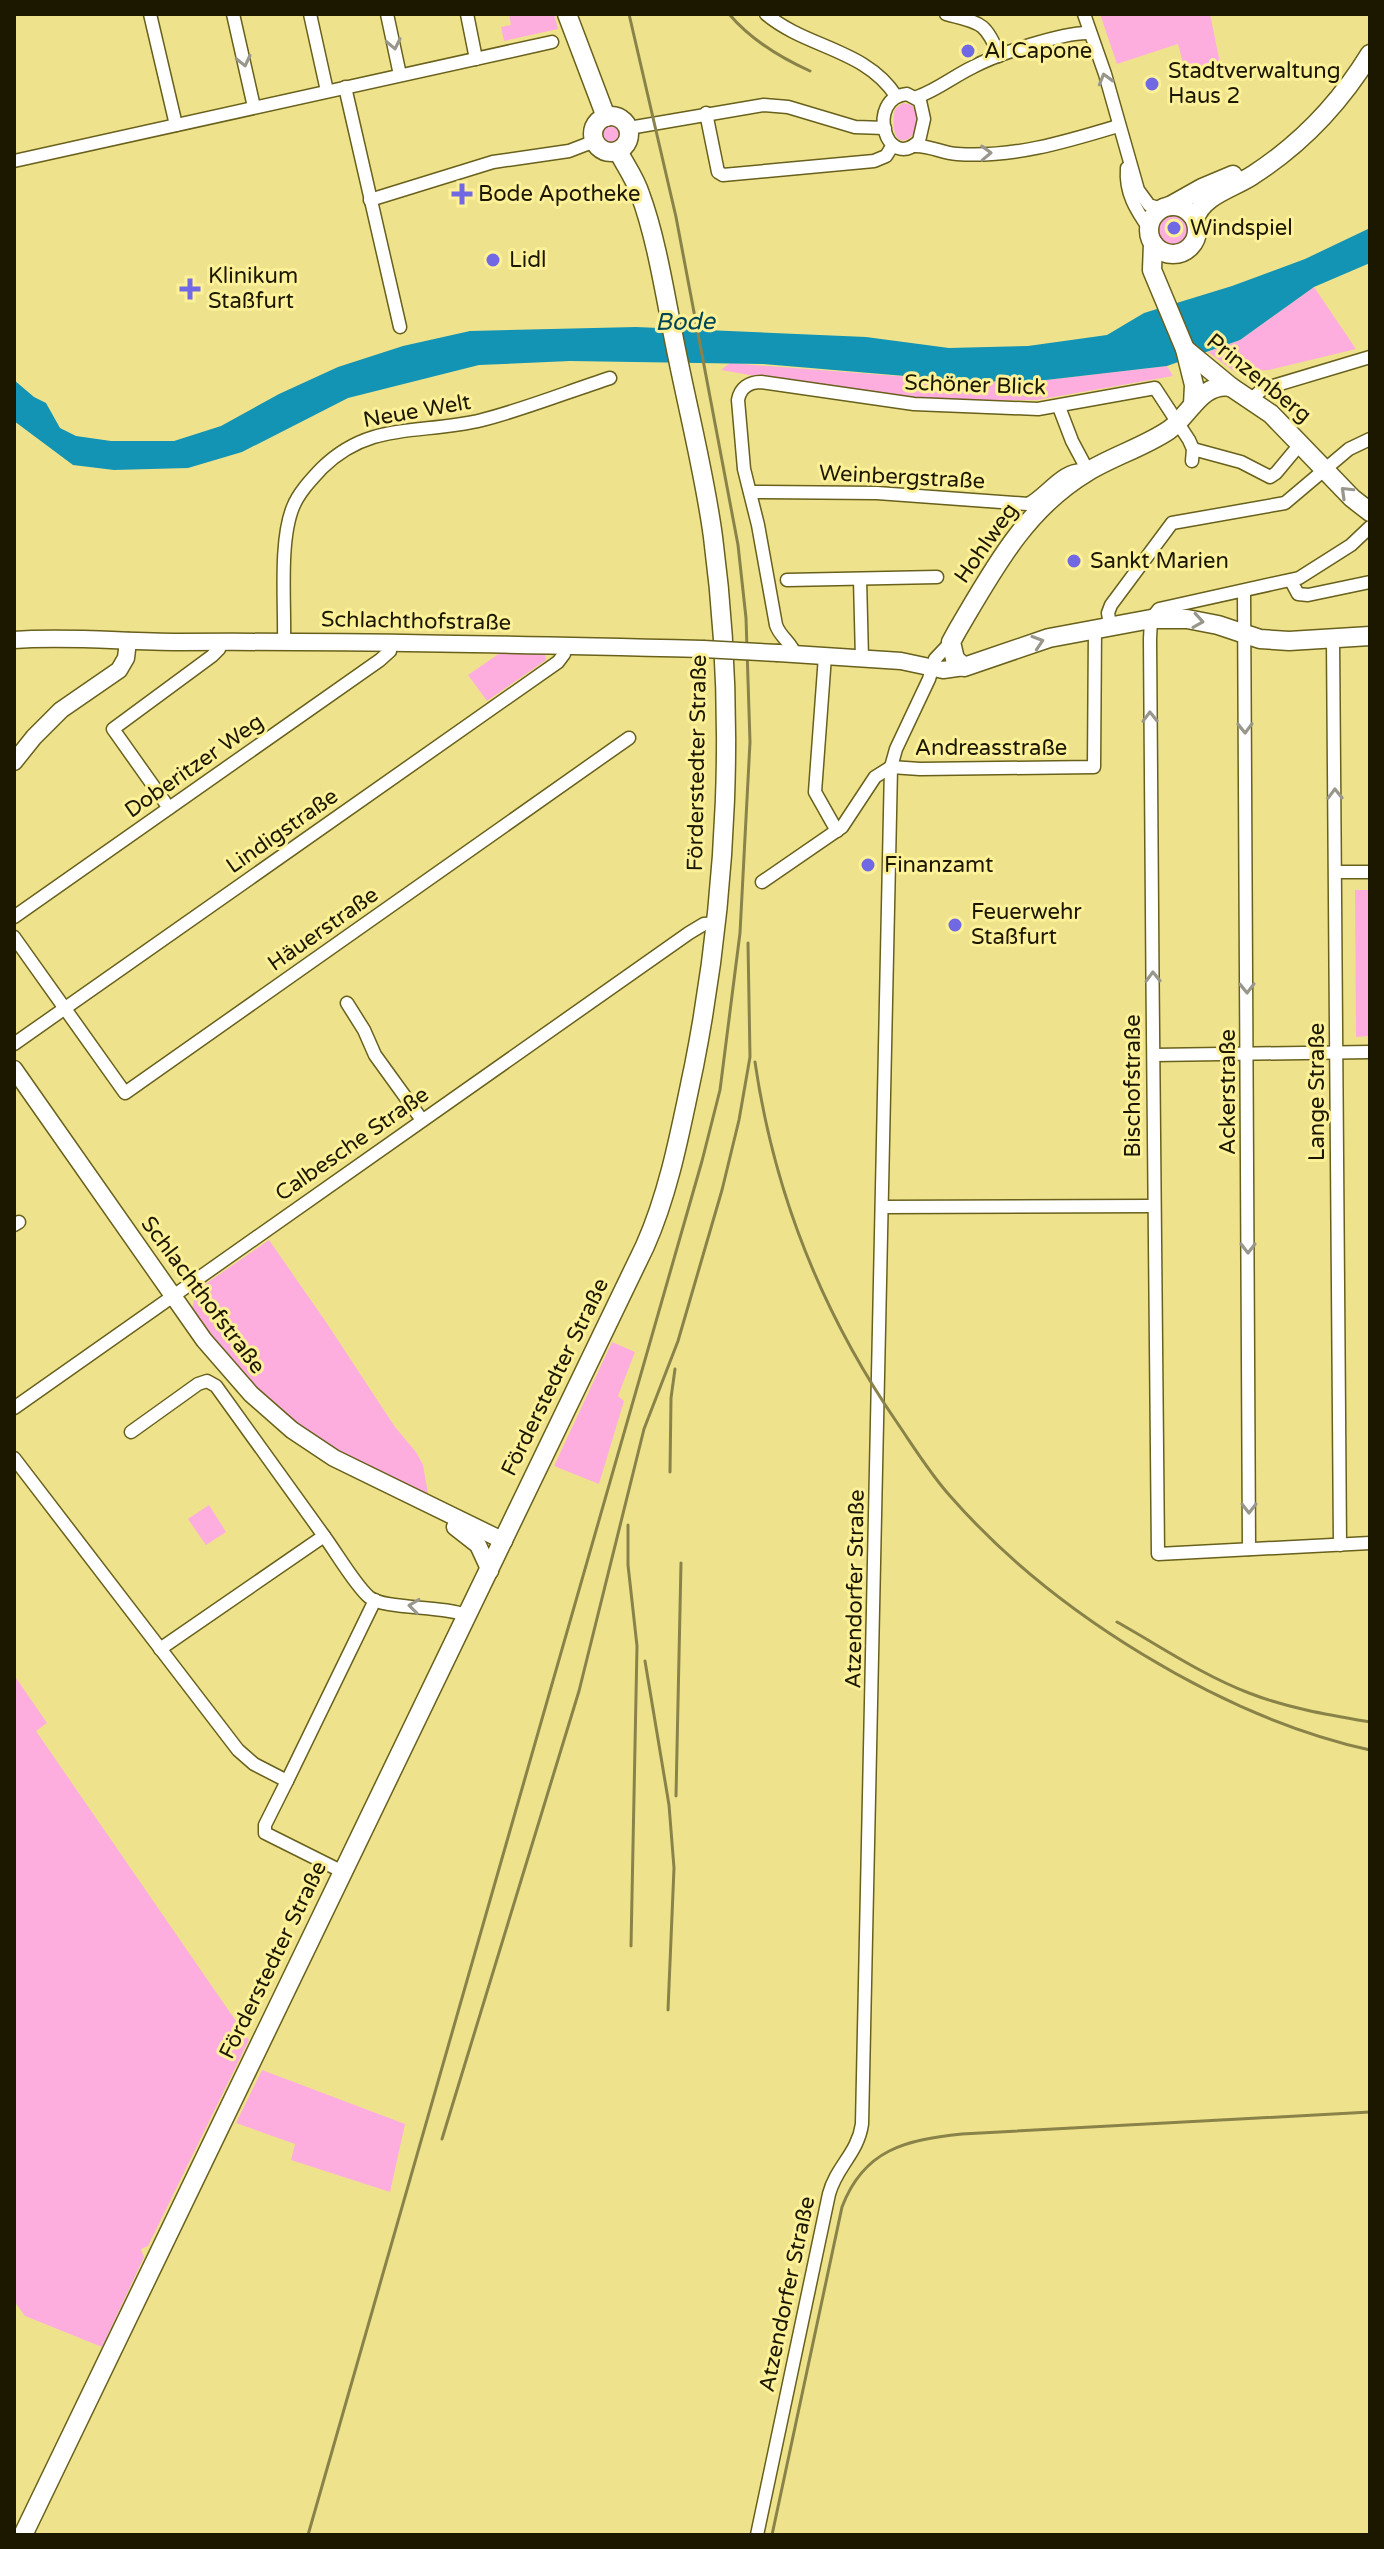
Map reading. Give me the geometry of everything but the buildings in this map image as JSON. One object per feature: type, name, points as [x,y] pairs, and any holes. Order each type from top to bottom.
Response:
[{"type":"main road","points":[[567,14],[606,117]]},
{"type":"main road","points":[[1151,236],[1161,251],[1173,254],[1182,253],[1193,245],[1197,231],[1196,215],[1207,201],[1273,161],[1315,126],[1350,85],[1370,54]]},
{"type":"main road","points":[[606,117],[620,118],[629,128],[628,142],[618,151],[605,151],[595,141],[595,126],[606,117]]},
{"type":"main road","name":"Förderstedter Straße","points":[[23,2535],[490,1571],[657,1217],[687,1098],[703,1020],[717,923],[725,742],[722,625],[709,510],[664,295],[644,205],[618,151]]},
{"type":"main road","points":[[1193,405],[1196,367],[1185,349],[1152,270],[1153,217],[1202,188],[1273,161]]},
{"type":"main road","points":[[1166,208],[1184,208],[1195,219]]},
{"type":"main road","points":[[1160,290],[1161,272],[1173,254]]},
{"type":"main road","name":"Prinzenberg","points":[[1196,367],[1271,414],[1352,498],[1370,512]]},
{"type":"main road","name":"Hohlweg","points":[[951,642],[1001,555],[1020,530],[1060,491],[1088,471],[1178,423],[1213,388],[1231,387]]},
{"type":"main road","points":[[951,642],[955,659],[964,667],[1049,638],[1151,619],[1187,619],[1218,625],[1260,639],[1289,641],[1370,636]]},
{"type":"street","points":[[150,14],[176,125]]},
{"type":"street","points":[[233,14],[254,107]]},
{"type":"street","points":[[310,14],[327,91]]},
{"type":"street","points":[[387,14],[400,75]]},
{"type":"street","points":[[467,14],[476,59]]},
{"type":"street","points":[[766,14],[789,30],[868,66],[886,81],[896,96]]},
{"type":"street","points":[[946,14],[982,25],[991,35],[999,56]]},
{"type":"street","points":[[1084,14],[1143,200],[1149,205],[1166,208]]},
{"type":"street","points":[[917,97],[999,56],[1062,36],[1089,33]]},
{"type":"street","points":[[14,161],[552,42]]},
{"type":"street","points":[[345,87],[400,327]]},
{"type":"street","points":[[914,146],[922,138],[923,108],[917,97],[907,94],[896,96],[887,104],[887,140],[905,149],[923,146],[957,154],[1014,152],[1058,145],[1118,126]]},
{"type":"street","points":[[629,128],[750,105],[771,105],[855,127],[885,128]]},
{"type":"street","points":[[706,113],[718,172],[723,175],[874,161],[886,156],[893,145]]},
{"type":"street","points":[[370,200],[493,162],[569,151],[595,141]]},
{"type":"street","points":[[1128,160],[1126,172],[1130,197],[1151,236]]},
{"type":"street","points":[[1251,399],[1263,389],[1370,357]]},
{"type":"street","name":"Neue Welt","points":[[284,641],[285,559],[291,513],[303,489],[336,456],[355,443],[375,436],[481,420],[610,378]]},
{"type":"street","name":"Schöner Blick","points":[[750,492],[744,469],[737,404],[742,389],[751,383],[945,407],[1038,409],[1155,388],[1178,423]]},
{"type":"street","points":[[1059,407],[1088,471]]},
{"type":"street","points":[[1178,423],[1192,455],[1241,462],[1270,477],[1301,443]]},
{"type":"street","points":[[1103,626],[1111,605],[1172,523],[1285,503],[1349,449],[1370,439]]},
{"type":"street","name":"Weinbergstraße","points":[[750,492],[877,493],[1028,504],[1077,469],[1088,471]]},
{"type":"street","points":[[750,492],[776,625],[795,654],[901,661],[943,670],[964,667]]},
{"type":"street","points":[[1151,619],[1159,609],[1291,581],[1351,545],[1370,527]]},
{"type":"street","points":[[787,580],[937,577]]},
{"type":"street","points":[[860,579],[862,659]]},
{"type":"street","points":[[1291,581],[1298,594],[1308,595],[1370,582]]},
{"type":"street","name":"Ackerstraße","points":[[1244,591],[1249,1549]]},
{"type":"street","name":"Bischofstraße","points":[[1151,619],[1152,1206],[1158,1554],[1249,1549]]},
{"type":"street","name":"Andreasstraße","points":[[891,767],[1094,767],[1103,626]]},
{"type":"street","name":"Schlachthofstraße","points":[[14,640],[69,638],[564,646],[795,654]]},
{"type":"street","name":"Lange Straße","points":[[1333,639],[1340,1545]]},
{"type":"street","points":[[14,762],[61,710],[119,670],[126,658],[128,641]]},
{"type":"street","points":[[169,808],[113,729],[212,656],[219,649],[221,641]]},
{"type":"street","name":"Atzendorfer Straße","points":[[757,2535],[829,2194],[835,2178],[857,2147],[862,2124],[891,767],[935,659],[951,642]]},
{"type":"street","name":"Doberitzer Weg","points":[[14,917],[380,660],[390,651],[391,643]]},
{"type":"street","name":"Lindigstraße","points":[[14,1044],[558,662],[563,656],[564,646]]},
{"type":"street","points":[[825,656],[815,792],[837,831]]},
{"type":"street","name":"Häuerstraße","points":[[64,1009],[125,1093],[629,738]]},
{"type":"street","points":[[762,882],[837,831],[875,777],[891,767]]},
{"type":"street","points":[[1336,872],[1370,872]]},
{"type":"street","name":"Calbesche Straße","points":[[14,1408],[689,933],[704,924],[717,923]]},
{"type":"street","points":[[14,937],[64,1009]]},
{"type":"street","points":[[347,1003],[375,1055],[422,1120]]},
{"type":"street","points":[[1154,1055],[1370,1052]]},
{"type":"street","name":"Schlachthofstraße","points":[[14,1069],[173,1296],[235,1378],[292,1430],[362,1474],[504,1541]]},
{"type":"street","points":[[882,1207],[1152,1206]]},
{"type":"street","points":[[131,1432],[198,1384],[207,1381],[216,1386],[369,1598],[468,1616]]},
{"type":"street","points":[[14,1458],[238,1750],[254,1764],[287,1781]]},
{"type":"street","name":"Schlachthofstraße","points":[[449,1515],[453,1526],[478,1545],[490,1571]]},
{"type":"street","points":[[160,1649],[324,1536]]},
{"type":"street","points":[[1249,1549],[1370,1543]]},
{"type":"street","points":[[343,1872],[265,1833],[265,1825],[375,1600]]},
{"type":"shaded area","points":[[509,14],[554,14],[558,29],[504,41],[501,27],[511,25]]},
{"type":"shaded area","points":[[1100,14],[1210,14],[1220,63],[1186,74],[1178,44],[1117,64]]},
{"type":"shaded area","points":[[903,103],[912,105],[917,116],[913,134],[901,140],[896,136],[894,126],[895,109]]},
{"type":"shaded area","points":[[611,122],[622,129],[623,134],[616,145],[611,146],[600,139],[599,134],[606,123]]},
{"type":"shaded area","points":[[1173,216],[1183,220],[1187,230],[1183,240],[1173,244],[1163,240],[1159,230],[1163,220]]},
{"type":"shaded area","points":[[1314,287],[1356,349],[1269,370],[1235,372],[1208,352],[1240,340]]},
{"type":"shaded area","points":[[730,363],[976,382],[1046,380],[1167,366],[1173,376],[1037,400],[969,401],[801,384],[721,370]]},
{"type":"shaded area","points":[[500,653],[545,654],[546,660],[487,701],[468,675]]},
{"type":"shaded area","points":[[1355,890],[1370,890],[1370,1036],[1356,1037]]},
{"type":"shaded area","points":[[269,1240],[395,1427],[416,1452],[423,1465],[428,1494],[330,1446],[286,1416],[238,1371],[192,1310],[195,1294],[201,1287]]},
{"type":"shaded area","points":[[612,1342],[635,1352],[618,1396],[624,1401],[599,1484],[554,1466]]},
{"type":"shaded area","points":[[209,1505],[226,1532],[206,1545],[188,1519]]},
{"type":"shaded area","points":[[14,1675],[47,1723],[36,1731],[249,2040],[148,2246],[141,2249],[144,2257],[102,2347],[25,2316],[14,2301]]},
{"type":"shaded area","points":[[262,2070],[405,2124],[390,2192],[291,2160],[295,2144],[236,2123]]},
{"type":"water","points":[[1370,228],[1370,263],[1314,287],[1240,340],[1167,366],[1046,380],[976,382],[763,364],[570,361],[479,365],[348,398],[242,452],[188,468],[114,470],[73,465],[14,421],[14,380],[46,403],[60,428],[76,436],[111,441],[174,441],[221,426],[279,394],[338,367],[403,346],[470,331],[636,327],[866,337],[949,348],[1028,346],[1107,335],[1144,313],[1305,259]]},
{"type":"railway","points":[[308,2535],[702,1161],[720,1090],[740,933],[750,742],[746,618],[738,545],[676,217],[629,14]]},
{"type":"railway","points":[[729,14],[766,47],[810,71]]},
{"type":"railway","points":[[442,2139],[579,1691],[644,1429],[678,1341],[722,1190],[750,1057],[748,943]]},
{"type":"railway","points":[[755,1062],[775,1158],[789,1205],[825,1296],[871,1383],[923,1462],[951,1497],[992,1540],[1038,1580],[1142,1654],[1256,1713],[1370,1750]]},
{"type":"railway","points":[[670,1472],[671,1398],[675,1369]]},
{"type":"railway","points":[[628,1525],[628,1565],[637,1646],[631,1946]]},
{"type":"railway","points":[[676,1796],[681,1563]]},
{"type":"railway","points":[[1117,1622],[1198,1669],[1249,1693],[1293,1707],[1370,1722]]},
{"type":"railway","points":[[645,1661],[669,1805],[674,1868],[668,2010]]},
{"type":"railway","points":[[772,2535],[842,2207],[851,2187],[875,2160],[905,2144],[962,2134],[1370,2112]]},
{"type":"place","name":"Al Capone","points":[[968,51]]},
{"type":"place","name":"Stadtverwaltung Haus 2","points":[[1152,84]]},
{"type":"place","name":"Bode Apotheke","points":[[462,194]]},
{"type":"place","name":"Windspiel","points":[[1174,228]]},
{"type":"place","name":"Lidl","points":[[493,260]]},
{"type":"place","name":"Klinikum Staßfurt","points":[[190,289]]},
{"type":"place","name":"Sankt Marien","points":[[1074,561]]},
{"type":"place","name":"Finanzamt","points":[[868,865]]},
{"type":"place","name":"Feuerwehr Staßfurt","points":[[955,925]]},
{"type":"water label","name":"Bode","points":[[685,322]]}]
